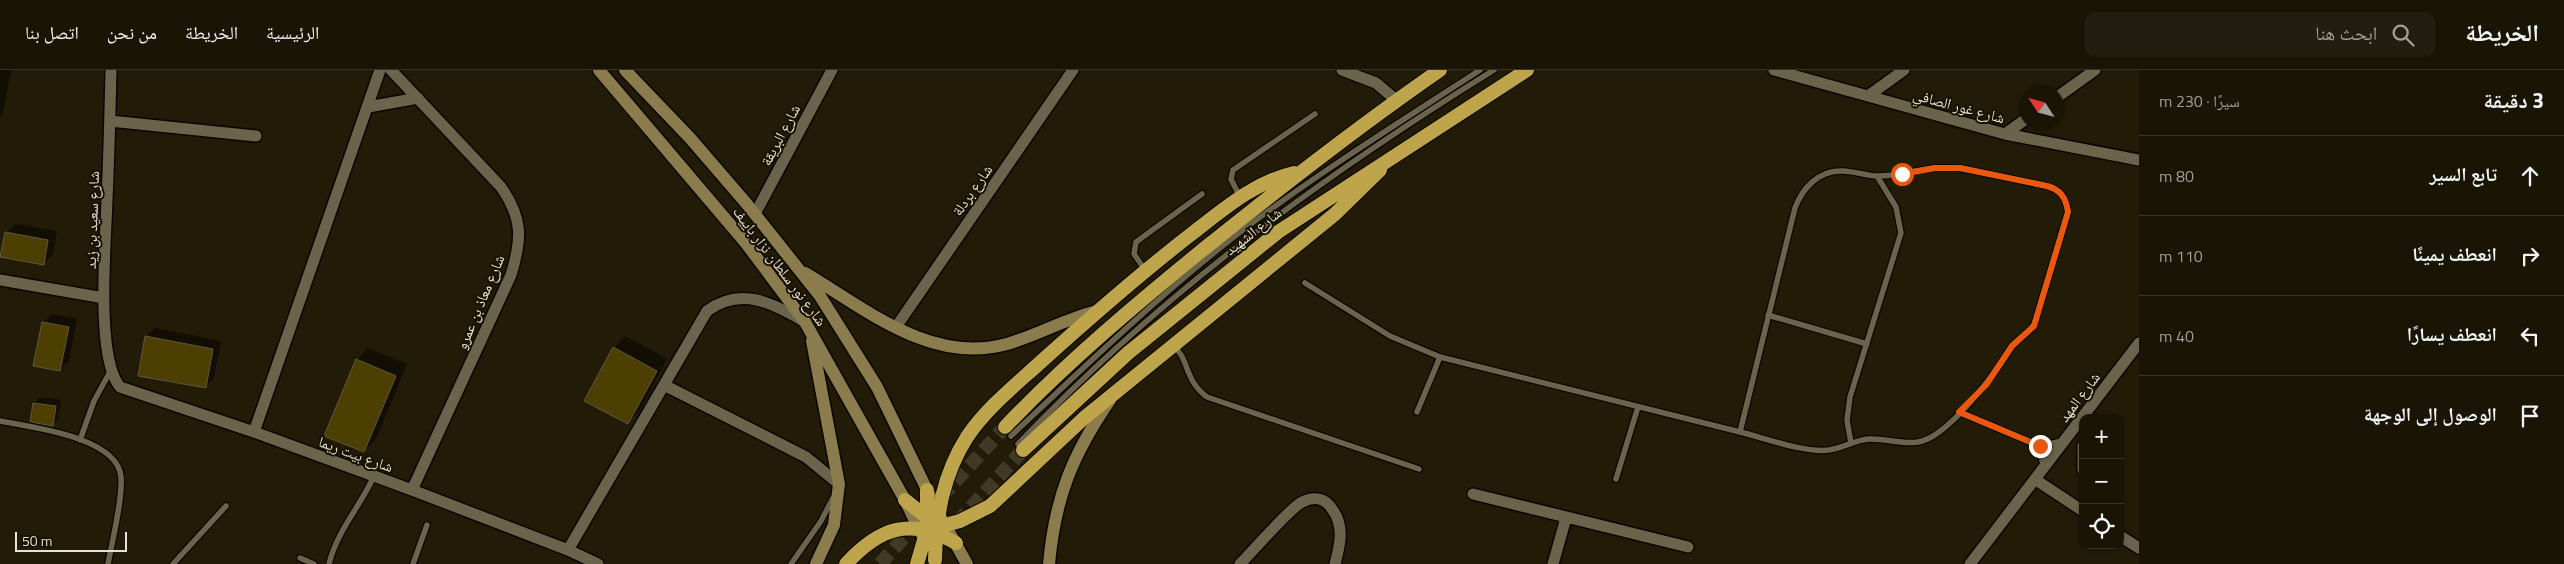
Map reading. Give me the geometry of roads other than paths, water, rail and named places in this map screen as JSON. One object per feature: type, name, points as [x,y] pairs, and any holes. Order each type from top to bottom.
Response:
[{"type":"highway","name":"شارع الشهيد","points":[[1008,432],[1061,371],[1126,313],[1300,171],[1440,70]]},
{"type":"highway","name":"شارع الشهيد","points":[[1020,447],[1134,347],[1250,254],[1306,212],[1528,70]]},
{"type":"highway","points":[[846,564],[865,545],[882,534],[902,528],[932,526],[960,521],[990,506],[1056,443],[1335,214],[1394,155]]},
{"type":"highway","points":[[917,564],[957,455],[982,418],[1097,311],[1145,270],[1240,197],[1274,178],[1300,171]]},
{"type":"highway","points":[[927,490],[936,562]]},
{"type":"highway","points":[[905,500],[932,526],[956,543]]},
{"type":"main road","name":"شارع نور سلطان نزار باييف","points":[[599,70],[745,242],[807,327],[905,500]]},
{"type":"main road","name":"شارع نور سلطان نزار باييف","points":[[625,70],[690,138],[755,214],[825,304],[859,356],[927,490]]},
{"type":"main road","points":[[798,268],[913,337],[931,344],[960,348],[988,348],[1007,344],[1066,320],[1097,311]]},
{"type":"main road","points":[[807,327],[838,484],[834,525],[816,564]]},
{"type":"main road","points":[[1048,564],[1055,513],[1071,466],[1096,421],[1114,394]]},
{"type":"main road","points":[[956,543],[967,564]]},
{"type":"street","name":"شارع سعيد بن زيد","points":[[111,70],[104,298],[106,340],[111,370]]},
{"type":"street","points":[[254,432],[380,70]]},
{"type":"street","name":"شارع معاذ بن عمرو","points":[[390,70],[501,187],[512,203],[517,217],[519,245],[511,275],[412,490]]},
{"type":"street","name":"شارع البريقة","points":[[755,214],[832,70]]},
{"type":"street","name":"شارع بردلة","points":[[896,327],[1073,70]]},
{"type":"street","points":[[1342,70],[1376,83],[1396,100]]},
{"type":"street","name":"شارع غور الصافي","points":[[1774,70],[2006,134],[2139,160]]},
{"type":"street","points":[[1868,96],[1904,70]]},
{"type":"street","points":[[2064,92],[2095,70]]},
{"type":"street","points":[[368,107],[418,98]]},
{"type":"street","points":[[110,121],[256,136]]},
{"type":"street","points":[[2006,134],[2019,124]]},
{"type":"street","points":[[0,280],[104,298]]},
{"type":"street","points":[[568,550],[707,311],[716,304],[738,298],[759,299],[778,307],[807,327]]},
{"type":"street","name":"شارع المهد","points":[[1970,564],[2139,343]]},
{"type":"street","name":"شارع بيت ريما","points":[[111,370],[115,380],[128,391],[254,432],[374,476],[568,550],[598,564]]},
{"type":"street","points":[[664,385],[806,457],[838,484]]},
{"type":"street","points":[[2090,414],[2094,402]]},
{"type":"street","points":[[2036,480],[2079,508]]},
{"type":"street","points":[[1473,494],[1688,547]]},
{"type":"street","points":[[1240,564],[1301,502],[1316,498],[1328,502],[1338,516],[1341,530],[1335,564]]},
{"type":"street","points":[[1553,564],[1566,518]]},
{"type":"street","points":[[2124,539],[2139,548]]},
{"type":"lane","points":[[1008,432],[1117,334],[1234,237],[1318,175],[1480,70]]},
{"type":"lane","points":[[1020,447],[1081,378],[1225,254],[1320,184],[1494,70]]},
{"type":"lane","points":[[1240,197],[1231,180],[1233,170],[1315,114]]},
{"type":"lane","points":[[1305,283],[1390,336],[1440,357],[1638,407],[1813,450],[1828,450],[1851,442],[1869,439],[1909,443],[1924,441],[1937,433],[1986,385],[2012,346],[2034,326],[2068,212],[2067,205],[2060,192],[2054,188],[1960,168],[1935,168],[1877,176],[1841,170],[1816,179],[1803,192],[1794,208],[1740,432]]},
{"type":"lane","points":[[1851,442],[1847,408],[1901,233],[1896,208],[1877,176]]},
{"type":"lane","points":[[1145,270],[1134,254],[1136,242],[1202,194]]},
{"type":"lane","points":[[1768,315],[1866,344]]},
{"type":"lane","points":[[1172,346],[1181,354],[1190,379],[1207,396],[1418,469]]},
{"type":"lane","points":[[1418,412],[1440,357]]},
{"type":"lane","points":[[80,440],[94,401],[111,370]]},
{"type":"lane","points":[[1616,478],[1638,407]]},
{"type":"lane","points":[[1959,412],[2040,446],[2065,441]]},
{"type":"lane","points":[[0,421],[56,432],[80,440],[110,456],[119,468],[121,476],[108,564]]},
{"type":"lane","points":[[2040,446],[2042,461],[2045,467]]},
{"type":"lane","points":[[329,564],[342,530],[356,511],[374,476]]},
{"type":"lane","points":[[791,564],[821,521],[838,484]]},
{"type":"lane","points":[[173,564],[226,506]]},
{"type":"lane","points":[[413,564],[427,525]]},
{"type":"lane","points":[[300,558],[314,564]]},
{"type":"tunnel","points":[[941,497],[1005,427]]},
{"type":"tunnel","points":[[957,523],[1023,450]]},
{"type":"tunnel","points":[[880,564],[918,522]]}]
